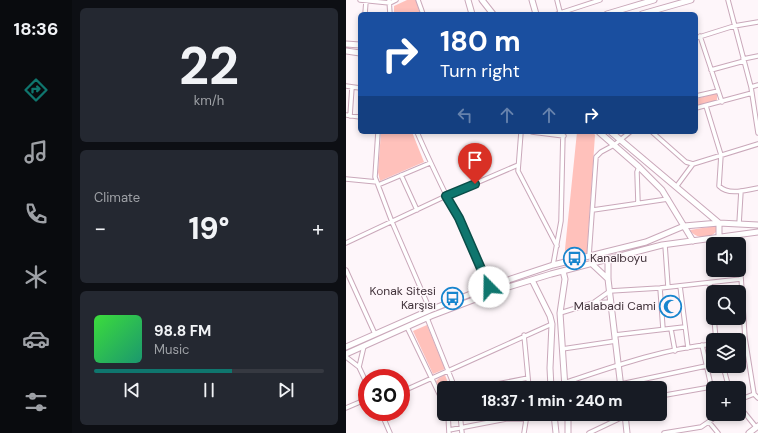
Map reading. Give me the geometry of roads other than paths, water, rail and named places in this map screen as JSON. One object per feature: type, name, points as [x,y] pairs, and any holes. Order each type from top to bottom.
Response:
[{"type":"main road","points":[[468,0],[471,12]]},
{"type":"main road","points":[[482,0],[491,12]]},
{"type":"main road","points":[[532,0],[535,12]]},
{"type":"main road","points":[[614,12],[654,0]]},
{"type":"main road","points":[[655,12],[691,0]]},
{"type":"main road","points":[[346,44],[358,45]]},
{"type":"main road","points":[[346,51],[358,53]]},
{"type":"main road","points":[[601,134],[639,167],[668,199],[693,241]]},
{"type":"main road","points":[[613,134],[719,223]]},
{"type":"main road","points":[[719,223],[719,237],[758,232]]},
{"type":"main road","points":[[346,347],[430,310],[489,287],[553,265],[646,242],[684,226],[719,223],[758,225]]},
{"type":"main road","points":[[346,356],[364,346],[427,318],[502,289],[665,244],[706,239]]},
{"type":"main road","points":[[608,259],[608,279],[620,381]]},
{"type":"main road","points":[[592,264],[608,279]]},
{"type":"main road","points":[[563,271],[565,279],[560,313],[564,381]]},
{"type":"main road","points":[[532,280],[550,316],[552,324],[550,381]]},
{"type":"main road","points":[[555,421],[556,433]]},
{"type":"main road","points":[[568,421],[568,433]]},
{"type":"main road","points":[[626,421],[627,433]]},
{"type":"main road","points":[[749,433],[757,426]]},
{"type":"street","points":[[360,0],[396,0]]},
{"type":"street","points":[[365,12],[366,0]]},
{"type":"street","points":[[418,0],[422,12]]},
{"type":"street","points":[[557,0],[559,12]]},
{"type":"street","points":[[582,0],[584,5]]},
{"type":"street","points":[[562,12],[600,0]]},
{"type":"street","points":[[728,0],[751,87],[757,116],[758,133]]},
{"type":"street","points":[[389,1],[390,12]]},
{"type":"street","points":[[722,102],[698,37],[734,26],[758,22]]},
{"type":"street","points":[[711,70],[758,56]]},
{"type":"street","points":[[751,87],[758,85]]},
{"type":"street","points":[[346,86],[358,88]]},
{"type":"street","points":[[352,87],[348,116],[358,117]]},
{"type":"street","points":[[698,95],[718,90]]},
{"type":"street","points":[[698,108],[752,93]]},
{"type":"street","points":[[706,106],[721,155],[719,186],[727,191],[741,191],[758,188]]},
{"type":"street","points":[[378,134],[375,177],[392,222],[430,310]]},
{"type":"street","points":[[418,134],[446,196],[459,218],[489,287]]},
{"type":"street","points":[[521,134],[518,170],[557,246]]},
{"type":"street","points":[[553,265],[562,208],[564,134]]},
{"type":"street","points":[[589,256],[596,157],[600,152],[614,145],[628,134]]},
{"type":"street","points":[[654,134],[686,162],[694,164],[758,144]]},
{"type":"street","points":[[346,179],[378,183],[430,163]]},
{"type":"street","points":[[676,187],[694,164]]},
{"type":"street","points":[[346,243],[446,196],[518,165]]},
{"type":"street","points":[[638,203],[637,172],[639,167]]},
{"type":"street","points":[[401,175],[417,210]]},
{"type":"street","points":[[739,224],[741,191]]},
{"type":"street","points":[[592,210],[668,199]]},
{"type":"street","points":[[665,244],[668,287]]},
{"type":"street","points":[[346,270],[375,334]]},
{"type":"street","points":[[593,303],[610,291],[660,288],[741,279],[745,333]]},
{"type":"street","points":[[680,286],[684,327],[688,348]]},
{"type":"street","points":[[660,288],[663,330]]},
{"type":"street","points":[[560,313],[593,303],[611,302]]},
{"type":"street","points":[[427,318],[453,381]]},
{"type":"street","points":[[410,388],[524,335],[552,324]]},
{"type":"street","points":[[407,327],[437,389]]},
{"type":"street","points":[[615,335],[684,327]]},
{"type":"street","points":[[671,329],[675,351]]},
{"type":"street","points":[[524,335],[528,381]]},
{"type":"street","points":[[562,349],[616,341]]},
{"type":"street","points":[[746,344],[754,394],[758,398]]},
{"type":"street","points":[[642,381],[706,366],[702,345]]},
{"type":"street","points":[[576,381],[618,364],[706,345]]},
{"type":"street","points":[[346,356],[359,367],[364,346]]},
{"type":"street","points":[[513,381],[528,378]]},
{"type":"street","points":[[667,395],[706,387]]},
{"type":"street","points":[[746,397],[754,394]]},
{"type":"street","points":[[346,408],[358,403]]},
{"type":"street","points":[[746,414],[757,426]]},
{"type":"street","points":[[385,421],[390,433]]},
{"type":"street","points":[[448,421],[449,431],[496,421]]},
{"type":"street","points":[[461,421],[462,433]]},
{"type":"street","points":[[524,433],[526,421]]},
{"type":"street","points":[[589,433],[613,421]]},
{"type":"street","points":[[664,433],[675,433],[701,427],[709,422],[718,433]]},
{"type":"place","name":"Kanalboyu","points":[[575,258]]},
{"type":"place","name":"Konak Sitesi Karşısı","points":[[452,298]]},
{"type":"place","name":"Malabadi Cami","points":[[671,306]]}]
